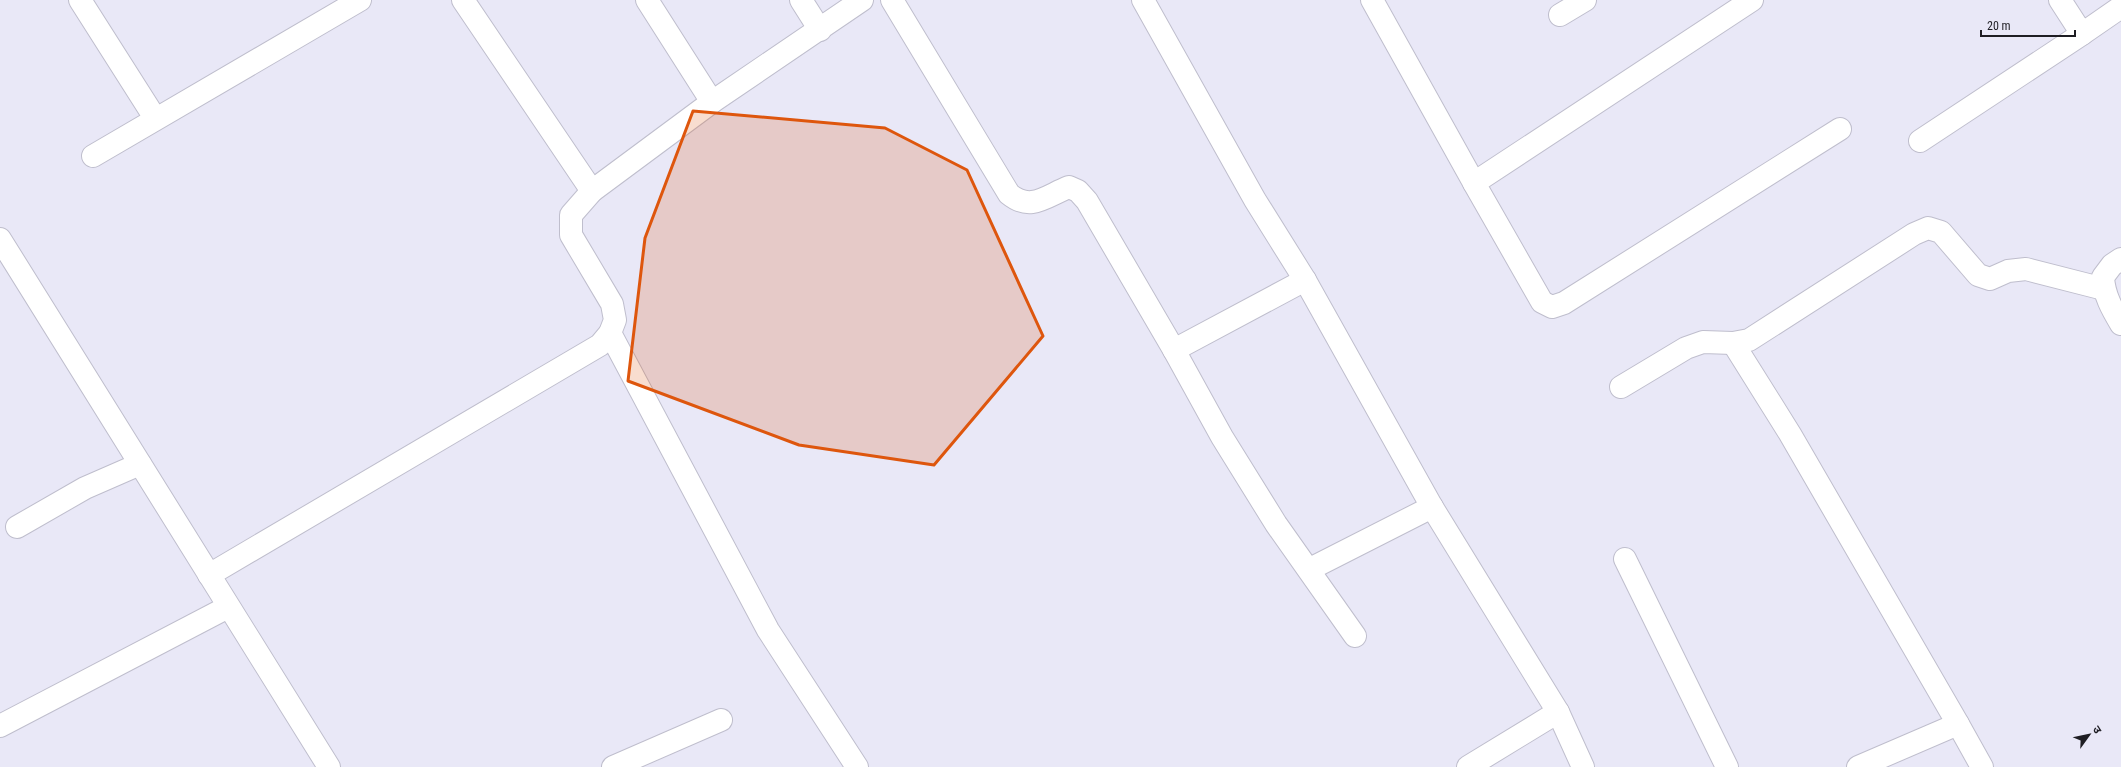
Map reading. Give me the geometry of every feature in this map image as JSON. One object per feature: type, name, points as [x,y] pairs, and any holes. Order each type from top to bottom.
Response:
[{"type":"street","points":[[80,0],[154,118]]},
{"type":"street","points":[[93,156],[154,118],[360,0]]},
{"type":"street","points":[[463,0],[592,191]]},
{"type":"street","points":[[647,0],[712,102]]},
{"type":"street","points":[[801,0],[820,30]]},
{"type":"street","points":[[209,575],[600,346],[610,334],[615,320],[612,304],[571,235],[571,215],[592,191],[712,102],[862,0]]},
{"type":"street","points":[[892,0],[1009,194],[1018,201],[1030,204],[1069,188],[1078,191],[1087,201],[1174,350],[1226,444],[1276,524],[1310,569],[1355,636]]},
{"type":"street","points":[[1142,0],[1255,200],[1305,280],[1432,508],[1558,712],[1583,767]]},
{"type":"street","points":[[1372,0],[1534,289],[1542,302],[1552,307],[1564,303],[1840,129]]},
{"type":"street","points":[[1560,15],[1585,0]]},
{"type":"street","points":[[1474,183],[1752,0]]},
{"type":"street","points":[[2060,0],[2082,34]]},
{"type":"street","points":[[1920,141],[2121,7]]},
{"type":"street","points":[[1621,387],[1686,348],[1703,342],[1733,343],[1749,340],[1914,234],[1928,228],[1941,232],[1978,275],[1990,278],[2008,271],[2026,269],[2104,289]]},
{"type":"street","points":[[0,239],[209,575],[325,766]]},
{"type":"street","points":[[2121,259],[2112,265],[2103,277],[2104,289],[2111,308],[2121,324]]},
{"type":"street","points":[[1174,350],[1305,280]]},
{"type":"street","points":[[610,334],[768,630],[856,767]]},
{"type":"street","points":[[1733,343],[1790,434],[1982,767]]},
{"type":"street","points":[[17,527],[85,488],[140,464]]},
{"type":"street","points":[[1310,569],[1432,508]]},
{"type":"street","points":[[1625,559],[1727,767]]},
{"type":"street","points":[[0,726],[228,607]]},
{"type":"street","points":[[1468,767],[1558,712]]},
{"type":"street","points":[[613,767],[721,720]]},
{"type":"street","points":[[1858,767],[1958,724]]},
{"type":"highlighted area","points":[[693,111],[885,128],[967,170],[1043,336],[934,465],[799,445],[628,381],[645,238]]}]
